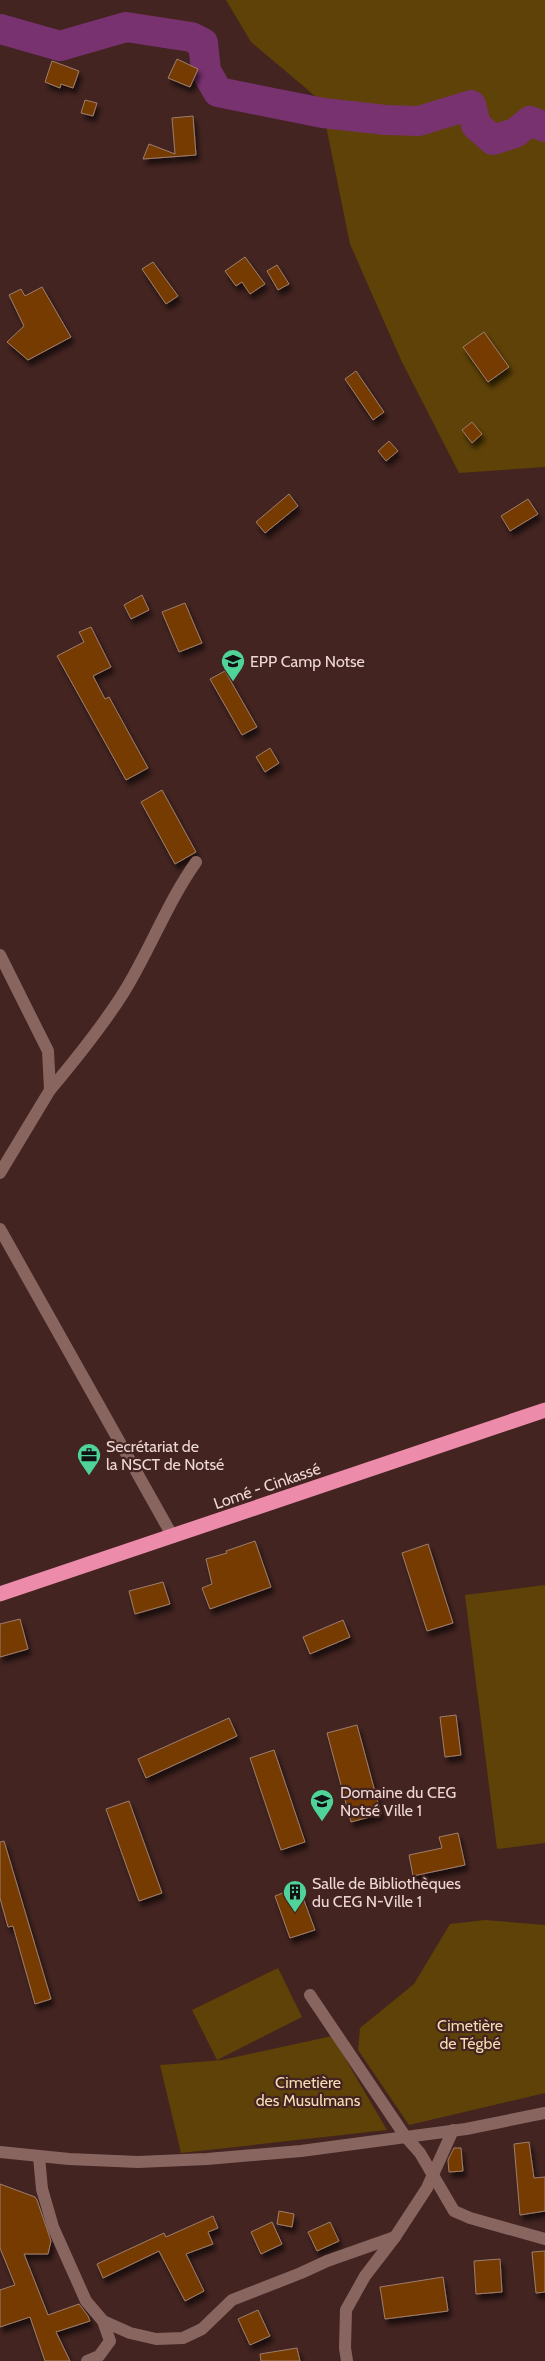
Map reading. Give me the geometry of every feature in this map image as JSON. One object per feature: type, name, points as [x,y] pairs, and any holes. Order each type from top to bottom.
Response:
[{"type":"highway","name":"Lomé - Cinkassé","points":[[0,1594],[545,1410]]},
{"type":"street","points":[[0,1173],[50,1090],[88,1045],[124,992],[179,887],[196,862]]},
{"type":"street","points":[[0,954],[48,1051],[50,1090]]},
{"type":"street","points":[[0,1229],[173,1537]]},
{"type":"street","points":[[310,1994],[405,2136],[420,2153],[454,2211],[470,2218],[545,2238]]},
{"type":"street","points":[[1,2153],[138,2162],[207,2159],[301,2151],[453,2130],[545,2113]]},
{"type":"street","points":[[347,2361],[345,2348],[346,2310],[365,2276],[395,2237],[427,2188],[453,2130]]},
{"type":"street","points":[[39,2156],[42,2189],[54,2227],[86,2301],[102,2321],[110,2340],[99,2356],[87,2361]]},
{"type":"street","points":[[102,2321],[130,2333],[156,2339],[183,2338],[202,2329],[232,2300],[327,2261],[395,2237]]},
{"type":"green space","points":[[226,0],[545,0],[545,467],[459,473],[401,360],[350,244],[321,101],[251,42]]},
{"type":"green space","points":[[545,1585],[545,1843],[497,1849],[465,1595]]},
{"type":"green space","name":"Cimetière de Tégbé","points":[[485,1920],[545,1925],[545,2093],[409,2125],[358,2050],[360,2028],[414,1984],[450,1924]]},
{"type":"green space","points":[[278,1968],[302,2017],[217,2060],[192,2010]]},
{"type":"green space","name":"Cimetière des Musulmans","points":[[332,2036],[387,2130],[181,2153],[160,2065],[222,2060]]},
{"type":"building","points":[[177,59],[198,69],[190,87],[168,78]]},
{"type":"building","points":[[52,61],[79,71],[73,88],[61,84],[60,88],[45,82]]},
{"type":"building","points":[[85,100],[97,103],[93,116],[81,113]]},
{"type":"building","points":[[193,116],[196,155],[143,159],[149,144],[175,154],[172,118]]},
{"type":"building","points":[[245,257],[265,284],[250,294],[242,282],[236,286],[225,271]]},
{"type":"building","points":[[153,262],[178,296],[166,304],[142,269]]},
{"type":"building","points":[[277,265],[289,284],[278,290],[267,271]]},
{"type":"building","points":[[42,287],[71,337],[28,360],[7,342],[24,326],[9,295],[21,289],[25,296]]},
{"type":"building","points":[[484,332],[509,367],[488,382],[463,347]]},
{"type":"building","points":[[356,371],[384,412],[373,420],[345,379]]},
{"type":"building","points":[[472,422],[482,434],[472,443],[462,430]]},
{"type":"building","points":[[389,441],[398,451],[386,461],[378,451]]},
{"type":"building","points":[[289,494],[298,506],[265,533],[256,522]]},
{"type":"building","points":[[528,499],[538,514],[510,531],[501,516]]},
{"type":"building","points":[[142,595],[149,610],[131,619],[124,605]]},
{"type":"building","points":[[185,603],[202,643],[179,652],[162,612]]},
{"type":"building","points":[[91,627],[111,667],[93,676],[105,699],[109,697],[148,768],[126,780],[57,656],[84,642],[79,632]]},
{"type":"building","points":[[225,671],[257,727],[242,735],[210,679]]},
{"type":"building","points":[[270,748],[279,763],[265,772],[256,757]]},
{"type":"building","points":[[162,790],[196,852],[175,864],[141,802]]},
{"type":"building","points":[[255,1541],[271,1587],[210,1609],[202,1588],[212,1584],[206,1559],[227,1553],[226,1551]]},
{"type":"building","points":[[428,1544],[453,1623],[427,1631],[402,1553]]},
{"type":"building","points":[[163,1582],[170,1604],[135,1614],[129,1591]]},
{"type":"building","points":[[20,1619],[28,1649],[0,1657],[0,1624]]},
{"type":"building","points":[[343,1620],[350,1637],[310,1654],[303,1637]]},
{"type":"building","points":[[456,1715],[461,1755],[445,1757],[440,1717]]},
{"type":"building","points":[[229,1718],[237,1736],[146,1778],[138,1759]]},
{"type":"building","points":[[357,1725],[381,1814],[351,1822],[327,1733]]},
{"type":"building","points":[[274,1750],[305,1842],[281,1850],[250,1758]]},
{"type":"building","points":[[129,1801],[162,1893],[139,1901],[106,1809]]},
{"type":"building","points":[[458,1833],[465,1865],[413,1876],[409,1855],[442,1848],[439,1837]]},
{"type":"building","points":[[4,1841],[51,1999],[35,2004],[13,1926],[8,1927],[0,1898],[0,1842]]},
{"type":"building","name":"Salle de Bibliothèques du CEG N-Ville 1","points":[[299,1887],[315,1930],[290,1938],[275,1896]]},
{"type":"building","points":[[529,2142],[534,2178],[545,2177],[545,2211],[520,2215],[514,2144]]},
{"type":"building","points":[[454,2148],[461,2148],[463,2171],[449,2172],[448,2160]]},
{"type":"building","points":[[0,2184],[35,2197],[37,2200],[51,2241],[48,2254],[24,2254],[48,2315],[79,2304],[90,2321],[56,2332],[70,2361],[45,2361],[30,2317],[0,2327],[0,2290],[15,2285],[0,2248]]},
{"type":"building","points":[[279,2211],[294,2214],[292,2227],[277,2224]]},
{"type":"building","points":[[213,2216],[218,2228],[208,2232],[213,2244],[186,2254],[204,2291],[185,2301],[159,2251],[103,2278],[97,2264],[164,2233],[166,2237]]},
{"type":"building","points":[[272,2222],[282,2244],[261,2254],[251,2232]]},
{"type":"building","points":[[330,2222],[339,2241],[317,2251],[308,2232]]},
{"type":"building","points":[[545,2251],[545,2292],[536,2293],[532,2252]]},
{"type":"building","points":[[500,2259],[502,2292],[476,2294],[474,2261]]},
{"type":"building","points":[[443,2277],[448,2311],[385,2319],[380,2287]]},
{"type":"building","points":[[258,2310],[270,2336],[250,2345],[238,2319]]},
{"type":"building","points":[[297,2348],[300,2361],[261,2361],[260,2354]]},
{"type":"waterway","points":[[0,29],[60,46],[126,27],[191,37],[203,43],[206,71],[218,92],[323,113],[386,120],[419,121],[471,105],[476,125],[493,140],[515,133],[530,121],[545,127]]},
{"type":"place","name":"EPP Camp Notse","points":[[233,682]]},
{"type":"place","name":"Secrétariat de la NSCT de Notsé","points":[[89,1476]]},
{"type":"place","name":"Domaine du CEG Notsé Ville 1","points":[[322,1822]]},
{"type":"place","name":"Salle de Bibliothèques du CEG N-Ville 1","points":[[295,1913]]}]
